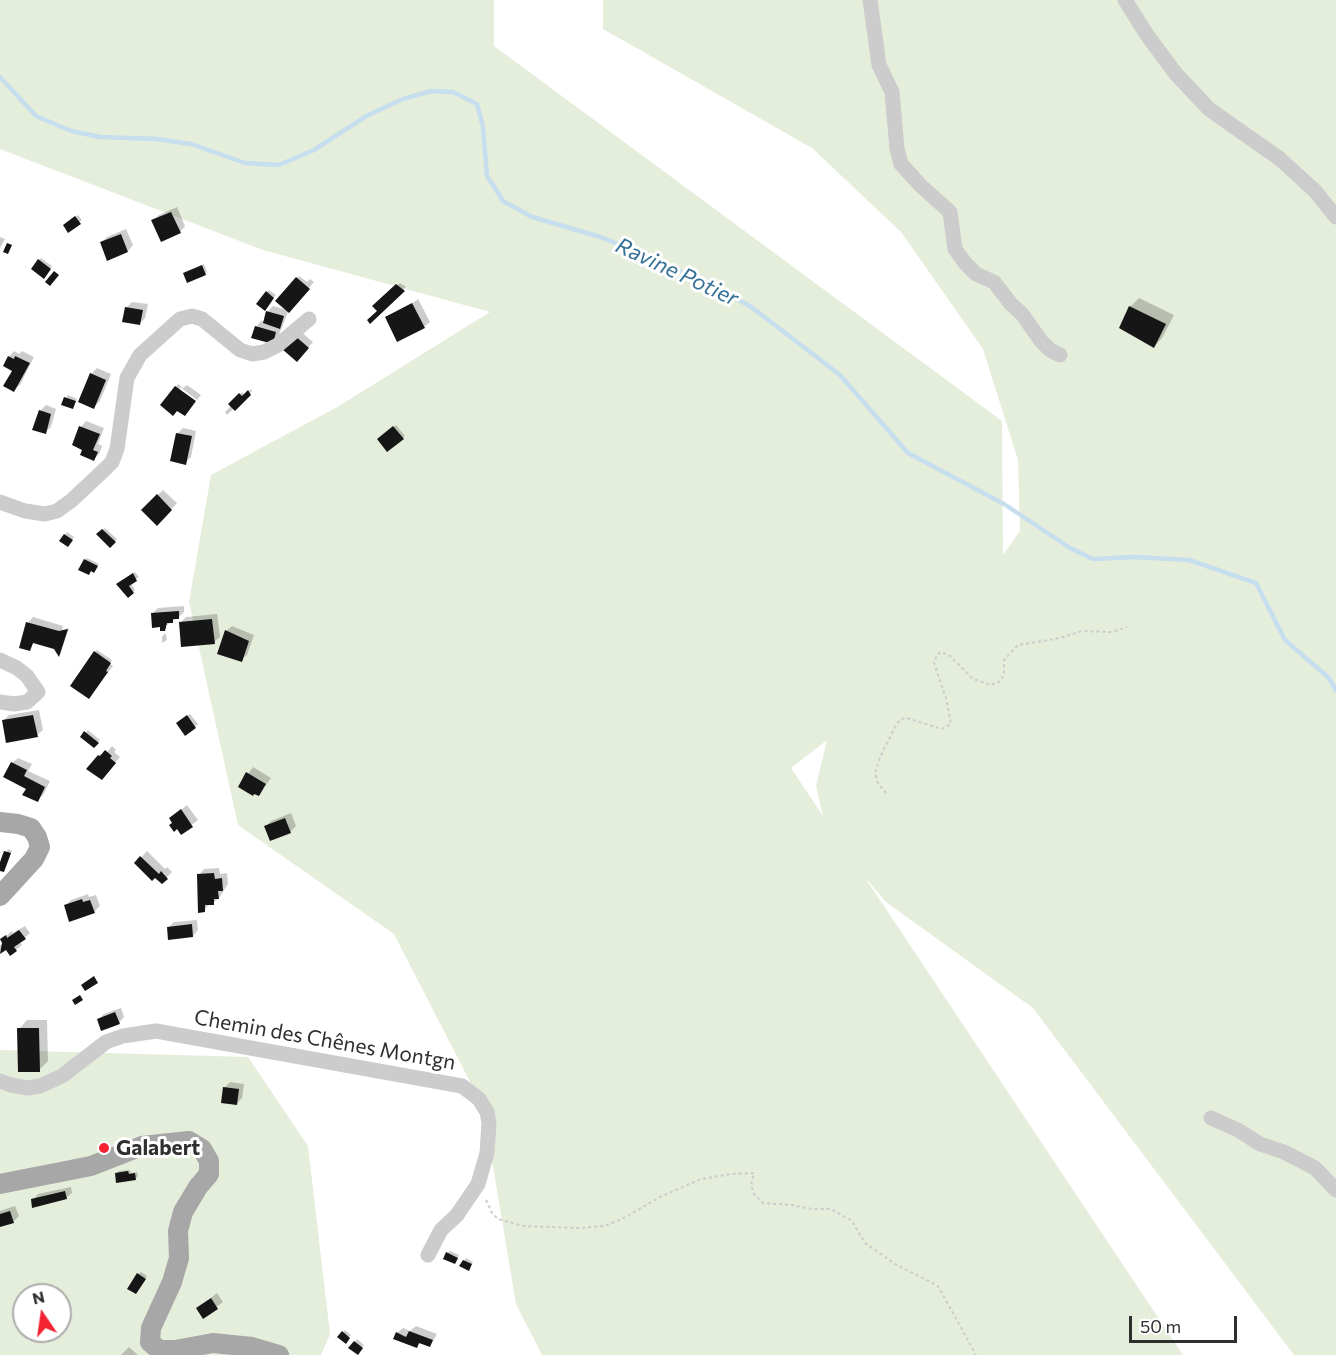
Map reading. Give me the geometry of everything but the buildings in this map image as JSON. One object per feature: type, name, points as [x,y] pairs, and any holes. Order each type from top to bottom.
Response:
[{"type":"main road","points":[[0,822],[31,828],[40,847],[34,859],[0,896]]},
{"type":"main road","points":[[0,1184],[91,1166],[142,1146],[189,1141],[202,1149],[209,1161],[209,1174],[183,1212],[178,1231],[179,1258],[172,1282],[151,1328],[150,1342],[159,1350],[175,1350],[213,1343],[252,1347],[279,1355]]},
{"type":"street","points":[[870,0],[879,65],[892,92],[897,149],[901,164],[950,212],[955,249],[965,263],[976,274],[994,282],[1022,314],[1041,341],[1050,350],[1060,355]]},
{"type":"street","points":[[1125,0],[1176,74],[1209,109],[1280,159],[1315,191],[1336,217]]},
{"type":"street","points":[[0,502],[35,513],[45,514],[57,511],[112,462],[117,449],[127,378],[140,355],[180,319],[192,316],[202,319],[240,350],[252,354],[264,352],[278,345],[309,319]]},
{"type":"street","points":[[0,660],[27,676],[38,692],[27,702],[14,704],[0,702]]},
{"type":"street","name":"Chemin des Chênes Montgn","points":[[0,1081],[28,1088],[40,1086],[62,1076],[106,1042],[123,1036],[156,1031],[462,1086],[479,1099],[487,1112],[489,1123],[487,1153],[478,1184],[457,1215],[441,1230],[428,1255]]},
{"type":"street","points":[[1211,1118],[1239,1130],[1260,1144],[1284,1152],[1315,1168],[1336,1190]]},
{"type":"path","points":[[886,793],[878,783],[875,773],[885,746],[901,719],[907,718],[942,729],[951,724],[946,698],[934,663],[941,652],[950,656],[973,679],[991,685],[1000,681],[1005,673],[1004,660],[1018,645],[1060,638],[1082,631],[1112,632],[1127,627]]},
{"type":"path","points":[[478,1184],[492,1213],[498,1219],[523,1226],[604,1227],[660,1197],[701,1179],[731,1173],[754,1173],[751,1185],[754,1194],[763,1203],[831,1209],[852,1221],[865,1243],[895,1264],[938,1286],[976,1355]]},
{"type":"green space","points":[[0,0],[494,0],[494,46],[1002,421],[1003,555],[1020,531],[1018,460],[983,349],[901,232],[812,148],[603,29],[603,0],[1336,0],[1336,1355],[1294,1355],[1033,1008],[886,902],[864,876],[1183,1355],[542,1355],[516,1304],[483,1107],[394,934],[238,825],[189,602],[211,475],[339,406],[490,312],[263,250],[0,149]],"holes":[[[827,740],[816,786],[823,816],[791,768]]]},
{"type":"green space","points":[[0,1050],[248,1057],[308,1146],[330,1334],[321,1355],[0,1355]]},
{"type":"waterway","name":"Ravine Potier","points":[[0,77],[36,116],[71,131],[100,137],[156,139],[191,144],[245,163],[279,165],[314,150],[368,115],[403,99],[431,91],[453,92],[477,104],[483,127],[487,176],[503,201],[532,217],[601,237],[673,267],[750,306],[840,375],[908,453],[1004,504],[1070,548],[1093,559],[1135,557],[1189,560],[1256,583],[1285,640],[1329,678],[1336,690]]},
{"type":"place","name":"Galabert","points":[[104,1148]]}]
